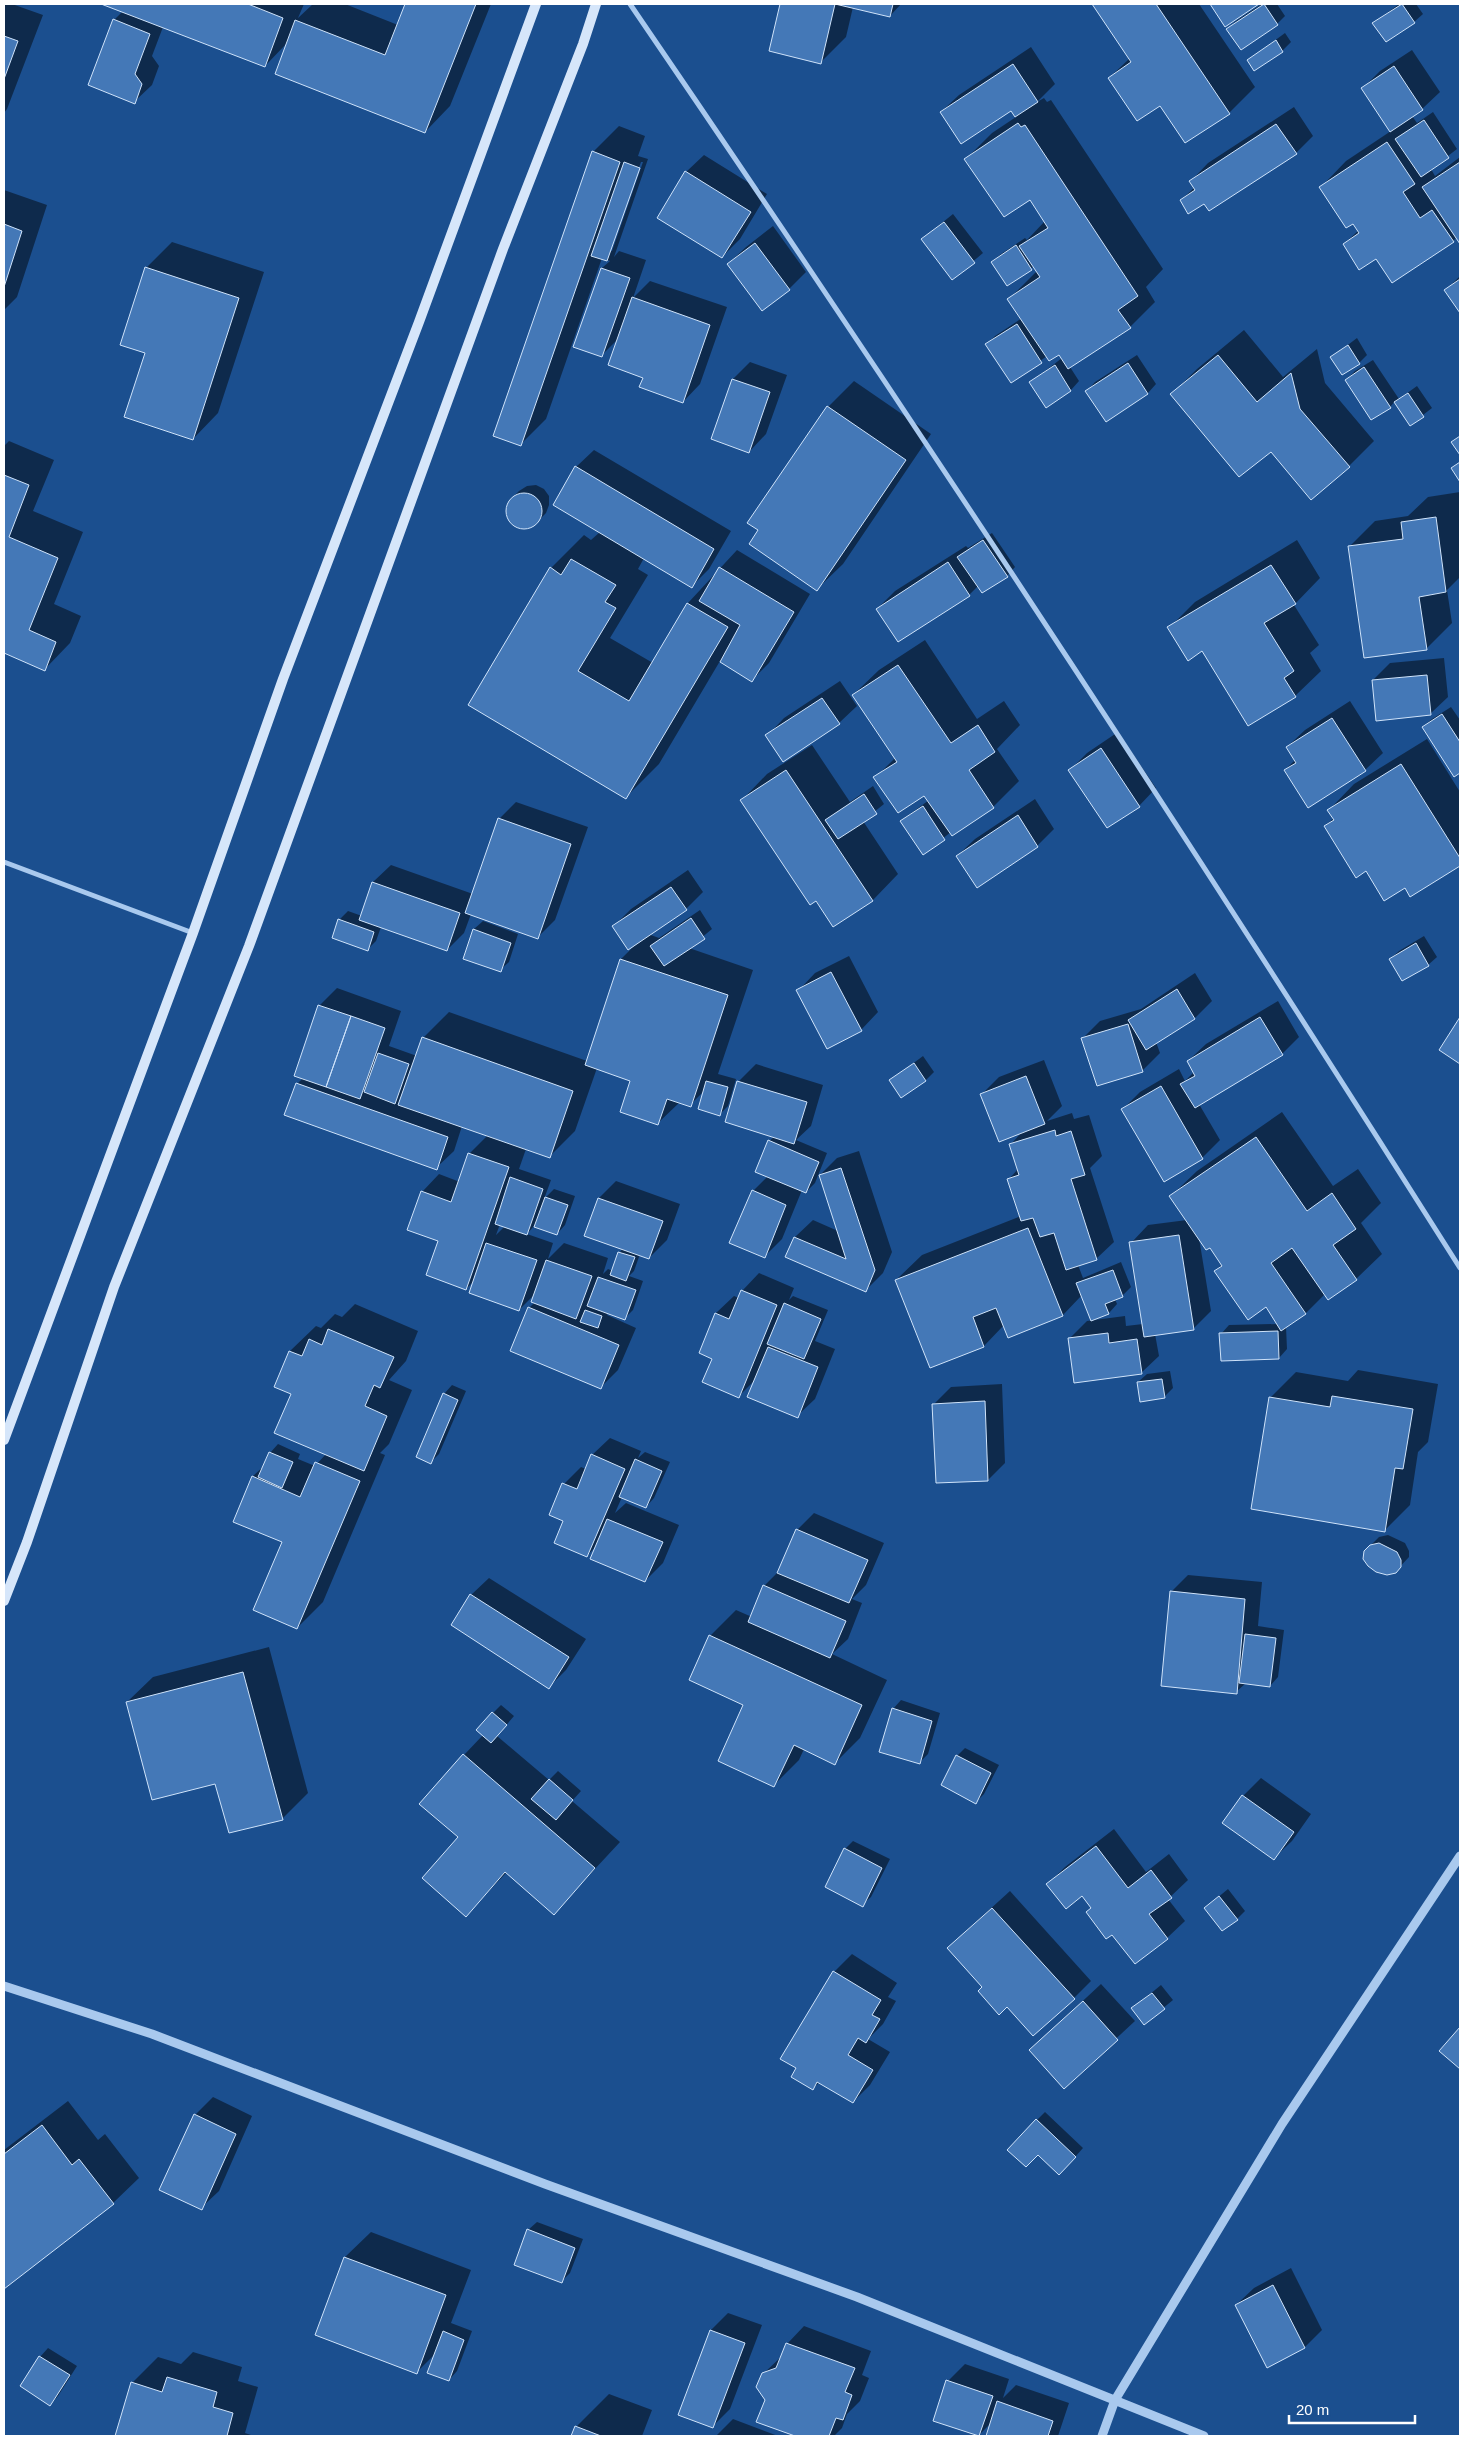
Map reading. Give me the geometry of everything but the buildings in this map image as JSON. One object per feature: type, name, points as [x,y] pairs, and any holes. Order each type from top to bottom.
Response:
[{"type":"main road","points":[[4,1440],[193,933],[283,679],[419,322],[536,4]]},
{"type":"main road","points":[[4,1601],[27,1542],[114,1287],[249,946],[503,249],[583,44],[596,4]]},
{"type":"street","points":[[630,4],[994,547],[1292,1002],[1460,1268]]},
{"type":"street","points":[[4,862],[193,933]]},
{"type":"street","points":[[1102,2436],[1115,2400],[1282,2124],[1460,1856]]},
{"type":"street","points":[[4,1986],[152,2034],[536,2180],[857,2297],[1204,2436]]}]
